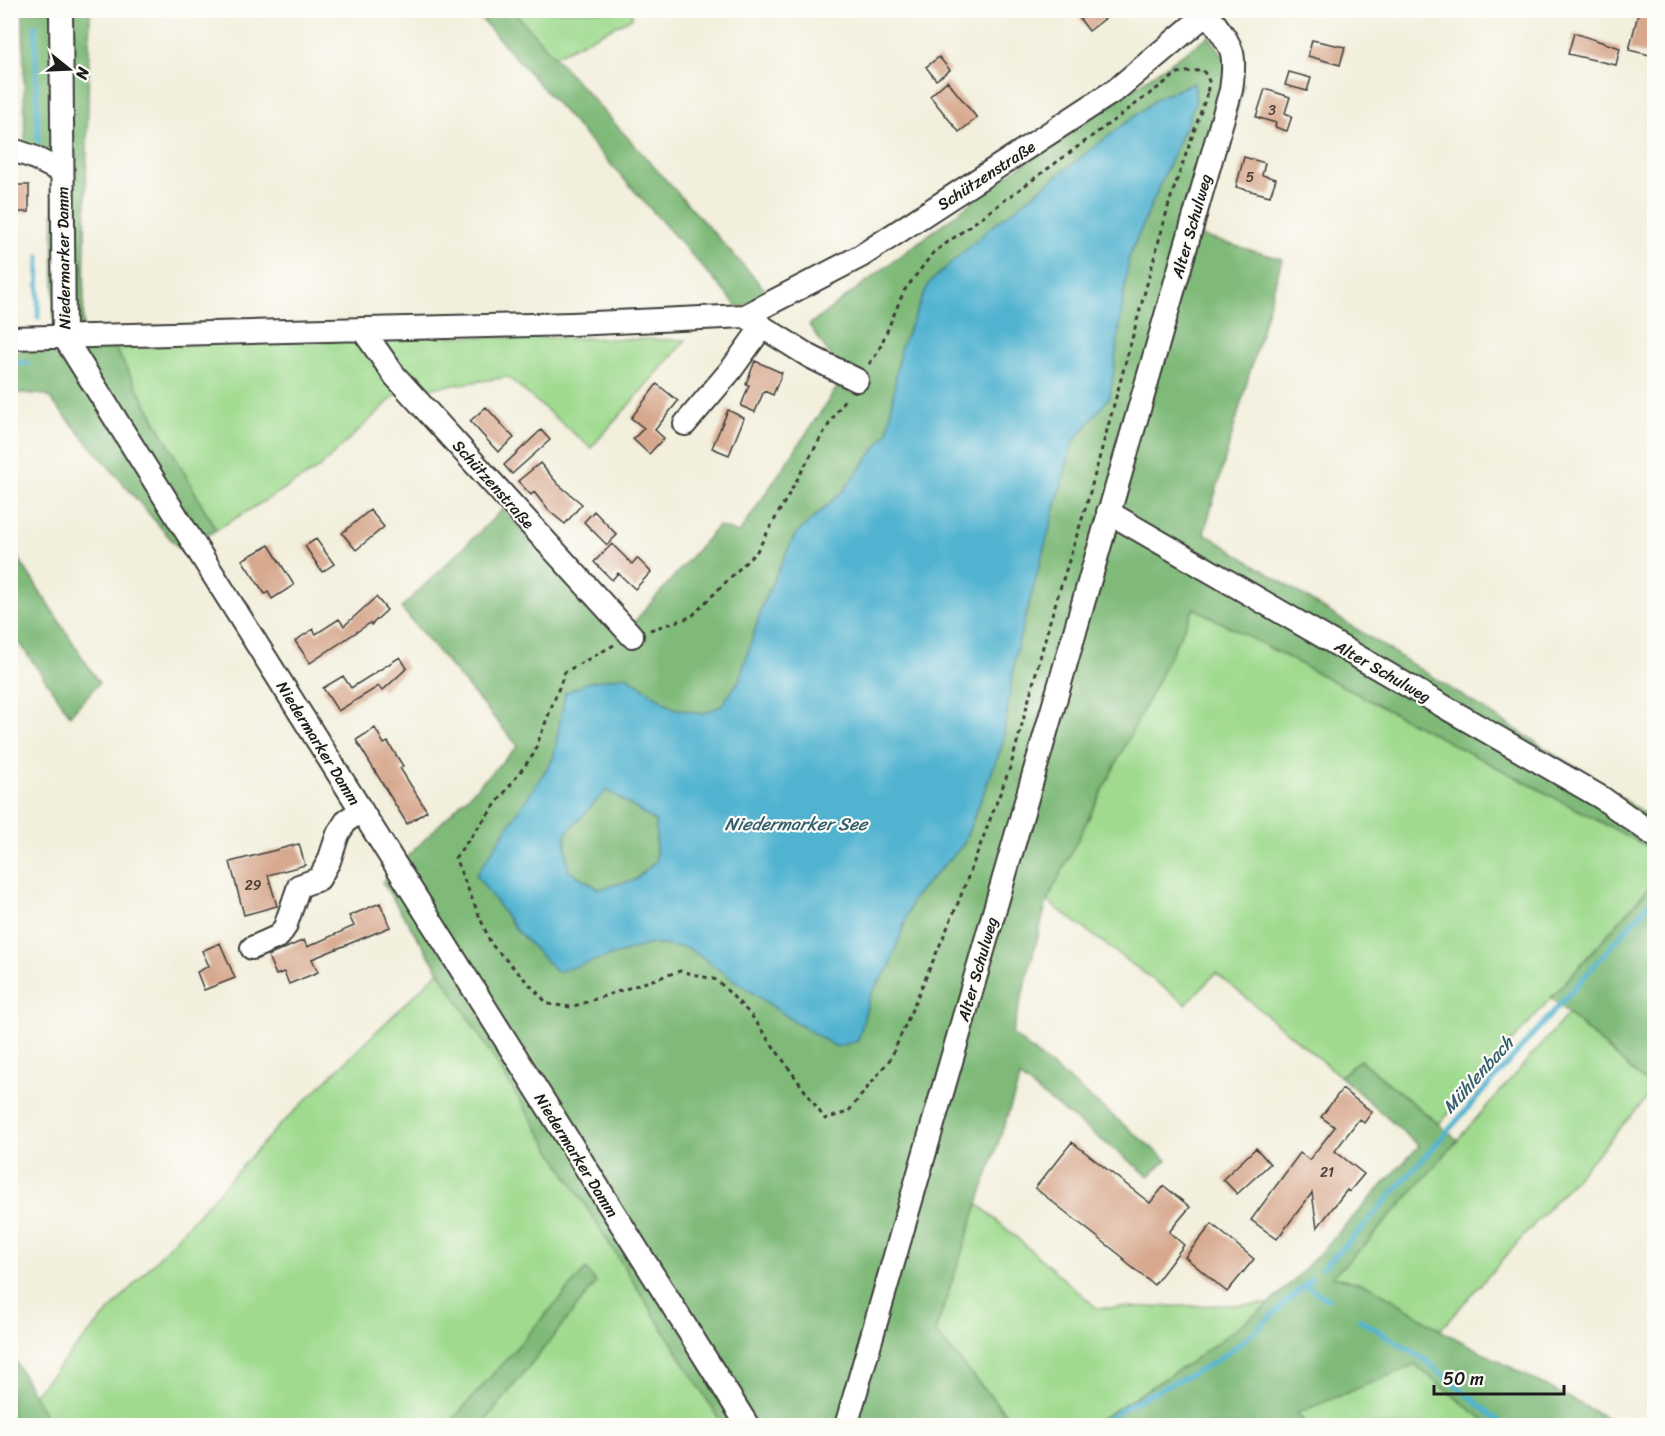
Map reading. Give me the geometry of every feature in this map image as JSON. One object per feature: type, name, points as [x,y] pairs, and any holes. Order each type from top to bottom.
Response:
[{"type":"street","name":"Niedermarker Damm","points":[[61,10],[64,337],[748,1425]]},
{"type":"street","name":"Alter Schulweg","points":[[846,1425],[1231,90],[1234,64],[1232,48],[1209,12]]},
{"type":"street","name":"Schützenstraße","points":[[10,338],[572,324],[754,322],[861,256],[1118,89],[1209,12]]},
{"type":"street","points":[[10,149],[33,157],[62,172]]},
{"type":"street","points":[[685,424],[732,370],[754,322],[809,356],[857,380]]},
{"type":"street","name":"Schützenstraße","points":[[362,329],[395,376],[632,636]]},
{"type":"street","name":"Alter Schulweg","points":[[1108,512],[1602,798],[1654,835]]},
{"type":"street","points":[[252,948],[279,936],[285,927],[299,886],[319,879],[329,861],[338,834],[347,820],[362,811]]},
{"type":"path","points":[[1203,70],[1209,81],[1208,94],[1170,200],[1087,503],[1050,621],[1011,765],[958,903],[891,1058],[848,1112],[825,1119],[751,1015],[717,980],[680,971],[571,1007],[548,1004],[491,944],[455,858],[533,755],[565,672],[632,636],[691,617],[757,551],[821,437],[857,380],[878,352],[904,291],[933,253],[971,227],[1154,88],[1178,73],[1203,70]]},
{"type":"path","points":[[1208,94],[1231,90]]},
{"type":"green space","points":[[23,11],[90,11],[83,329],[54,318],[53,159],[25,149]]},
{"type":"green space","points":[[474,11],[513,11],[769,294],[739,308]]},
{"type":"green space","points":[[513,11],[632,11],[632,18],[553,57]]},
{"type":"green space","points":[[1209,36],[1244,85],[1201,236],[1282,259],[1204,533],[1604,785],[1654,821],[1654,850],[1194,608],[1047,901],[1012,1034],[1167,1160],[1149,1176],[1020,1078],[935,1332],[1016,1426],[723,1425],[382,882],[518,746],[401,608],[503,509],[621,637],[718,526],[739,533],[845,376],[809,325],[1009,174]],"holes":[[[1194,83],[1196,101],[1129,257],[1110,397],[1073,442],[1016,652],[1002,746],[963,845],[913,898],[890,966],[870,995],[858,1041],[795,1022],[688,948],[650,944],[557,971],[517,931],[533,791],[553,759],[626,676],[673,708],[702,714],[721,707],[739,681],[764,601],[795,535],[845,489],[888,432],[900,349]]]},
{"type":"green space","points":[[376,335],[686,340],[591,448],[508,377],[418,390]]},
{"type":"green space","points":[[361,340],[398,393],[318,469],[216,530],[114,346]]},
{"type":"green space","points":[[114,346],[216,530],[181,551],[47,395],[11,392],[10,350]]},
{"type":"green space","points":[[10,545],[99,683],[70,715],[11,631]]},
{"type":"green space","points":[[1194,608],[1654,850],[1654,882],[1439,1124],[1360,1060],[1340,1076],[1216,973],[1186,1004],[1047,901]]},
{"type":"green space","points":[[607,789],[656,822],[656,861],[635,880],[599,889],[568,870],[565,833]]},
{"type":"green space","points":[[1654,882],[1654,1090],[1551,998]]},
{"type":"green space","points":[[439,971],[723,1425],[482,1425],[596,1283],[586,1269],[448,1425],[50,1425],[32,1396],[273,1132]]},
{"type":"green space","points":[[1568,1014],[1654,1090],[1440,1330],[1402,1305],[1332,1276],[1365,1245]]},
{"type":"green space","points":[[1360,1060],[1458,1140],[1365,1245],[1333,1276],[1370,1286],[1440,1330],[1620,1425],[1490,1425],[1415,1365],[1297,1413],[1306,1425],[1091,1425],[1188,1364],[1269,1304],[1419,1146],[1340,1076]]},
{"type":"green space","points":[[978,1204],[1097,1308],[1269,1304],[1188,1364],[1091,1425],[1016,1425],[935,1332]]},
{"type":"green space","points":[[586,1269],[596,1283],[482,1425],[448,1425]]},
{"type":"green space","points":[[10,1351],[50,1425],[11,1425]]},
{"type":"green space","points":[[1415,1365],[1490,1425],[1306,1425],[1297,1413]]},
{"type":"water","name":"Niedermarker See","points":[[1194,83],[1196,101],[1129,257],[1110,397],[1073,442],[1016,652],[1002,746],[963,845],[913,898],[890,966],[870,995],[858,1041],[836,1047],[795,1022],[688,948],[650,944],[557,972],[517,931],[476,875],[553,759],[565,693],[589,682],[626,676],[673,708],[702,714],[721,706],[739,681],[764,601],[795,535],[845,489],[888,432],[900,349],[929,283],[990,228],[1159,97]],"holes":[[[607,790],[656,822],[656,861],[635,880],[599,889],[568,870],[565,834]]]},
{"type":"building","points":[[1073,10],[1099,10],[1106,18],[1089,31]]},
{"type":"building","points":[[1639,10],[1654,10],[1654,56],[1629,50]]},
{"type":"building","points":[[1574,33],[1620,48],[1616,65],[1568,54]]},
{"type":"building","points":[[1312,40],[1345,47],[1340,65],[1308,56]]},
{"type":"building","points":[[939,57],[950,70],[936,80],[926,67]]},
{"type":"building","points":[[1289,72],[1311,78],[1307,91],[1285,85]]},
{"type":"building","points":[[947,81],[977,118],[959,132],[930,96]]},
{"type":"building","points":[[1265,89],[1290,97],[1285,113],[1292,116],[1287,131],[1275,127],[1276,123],[1256,117]]},
{"type":"building","points":[[1244,157],[1265,163],[1262,175],[1276,179],[1270,196],[1236,187]]},
{"type":"building","points":[[10,185],[29,185],[29,212],[10,212]]},
{"type":"building","points":[[755,361],[782,373],[773,395],[764,391],[755,412],[741,406]]},
{"type":"building","points":[[657,384],[678,401],[655,430],[664,438],[649,454],[633,439],[644,428],[631,418]]},
{"type":"building","points":[[486,407],[514,438],[498,452],[470,421]]},
{"type":"building","points":[[728,410],[744,418],[729,455],[712,448]]},
{"type":"building","points":[[541,430],[550,440],[512,474],[504,465]]},
{"type":"building","points":[[540,463],[558,484],[582,504],[565,524],[549,511],[534,492],[531,495],[518,481]]},
{"type":"building","points":[[370,510],[384,527],[356,550],[342,533]]},
{"type":"building","points":[[594,511],[617,535],[607,545],[584,522]]},
{"type":"building","points":[[316,539],[334,564],[322,572],[305,546]]},
{"type":"building","points":[[612,544],[632,564],[637,558],[651,572],[635,589],[618,573],[612,580],[594,562]]},
{"type":"building","points":[[269,545],[294,585],[272,599],[268,592],[265,594],[242,560]]},
{"type":"building","points":[[376,597],[387,610],[371,625],[370,623],[310,663],[295,641],[313,629],[316,634],[339,619],[344,626]]},
{"type":"building","points":[[400,657],[407,668],[382,691],[379,686],[338,711],[323,688],[343,676],[351,688]]},
{"type":"building","points":[[375,728],[384,744],[388,742],[403,766],[400,768],[427,811],[407,824],[356,740]]},
{"type":"building","points":[[299,844],[305,865],[268,875],[277,906],[244,915],[230,862]]},
{"type":"building","points":[[380,903],[390,927],[312,959],[318,972],[289,984],[284,972],[276,975],[268,956],[304,940],[307,947],[354,926],[349,916]]},
{"type":"building","points":[[220,943],[235,978],[204,990],[197,972],[209,966],[202,951]]},
{"type":"building","points":[[1342,1089],[1372,1112],[1364,1123],[1359,1119],[1335,1151],[1364,1174],[1349,1192],[1347,1190],[1317,1228],[1312,1193],[1277,1239],[1251,1220],[1300,1153],[1309,1160],[1335,1127],[1321,1117]]},
{"type":"building","points":[[1072,1142],[1150,1203],[1164,1186],[1190,1207],[1169,1232],[1184,1245],[1154,1285],[1123,1260],[1125,1259],[1035,1188]]},
{"type":"building","points":[[1256,1148],[1270,1164],[1237,1194],[1223,1179]]},
{"type":"building","points":[[1212,1224],[1254,1259],[1227,1292],[1185,1257]]},
{"type":"waterway","points":[[35,26],[38,141]]},
{"type":"waterway","points":[[38,318],[39,256]]},
{"type":"waterway","points":[[10,363],[28,363]]},
{"type":"waterway","name":"Mühlenbach","points":[[1322,1268],[1353,1238],[1654,898]]},
{"type":"waterway","name":"Mühlenbach","points":[[1100,1426],[1127,1406],[1203,1368],[1230,1351],[1312,1278]]},
{"type":"waterway","points":[[1304,1285],[1328,1299]]},
{"type":"waterway","points":[[1359,1319],[1424,1359],[1505,1426]]}]
